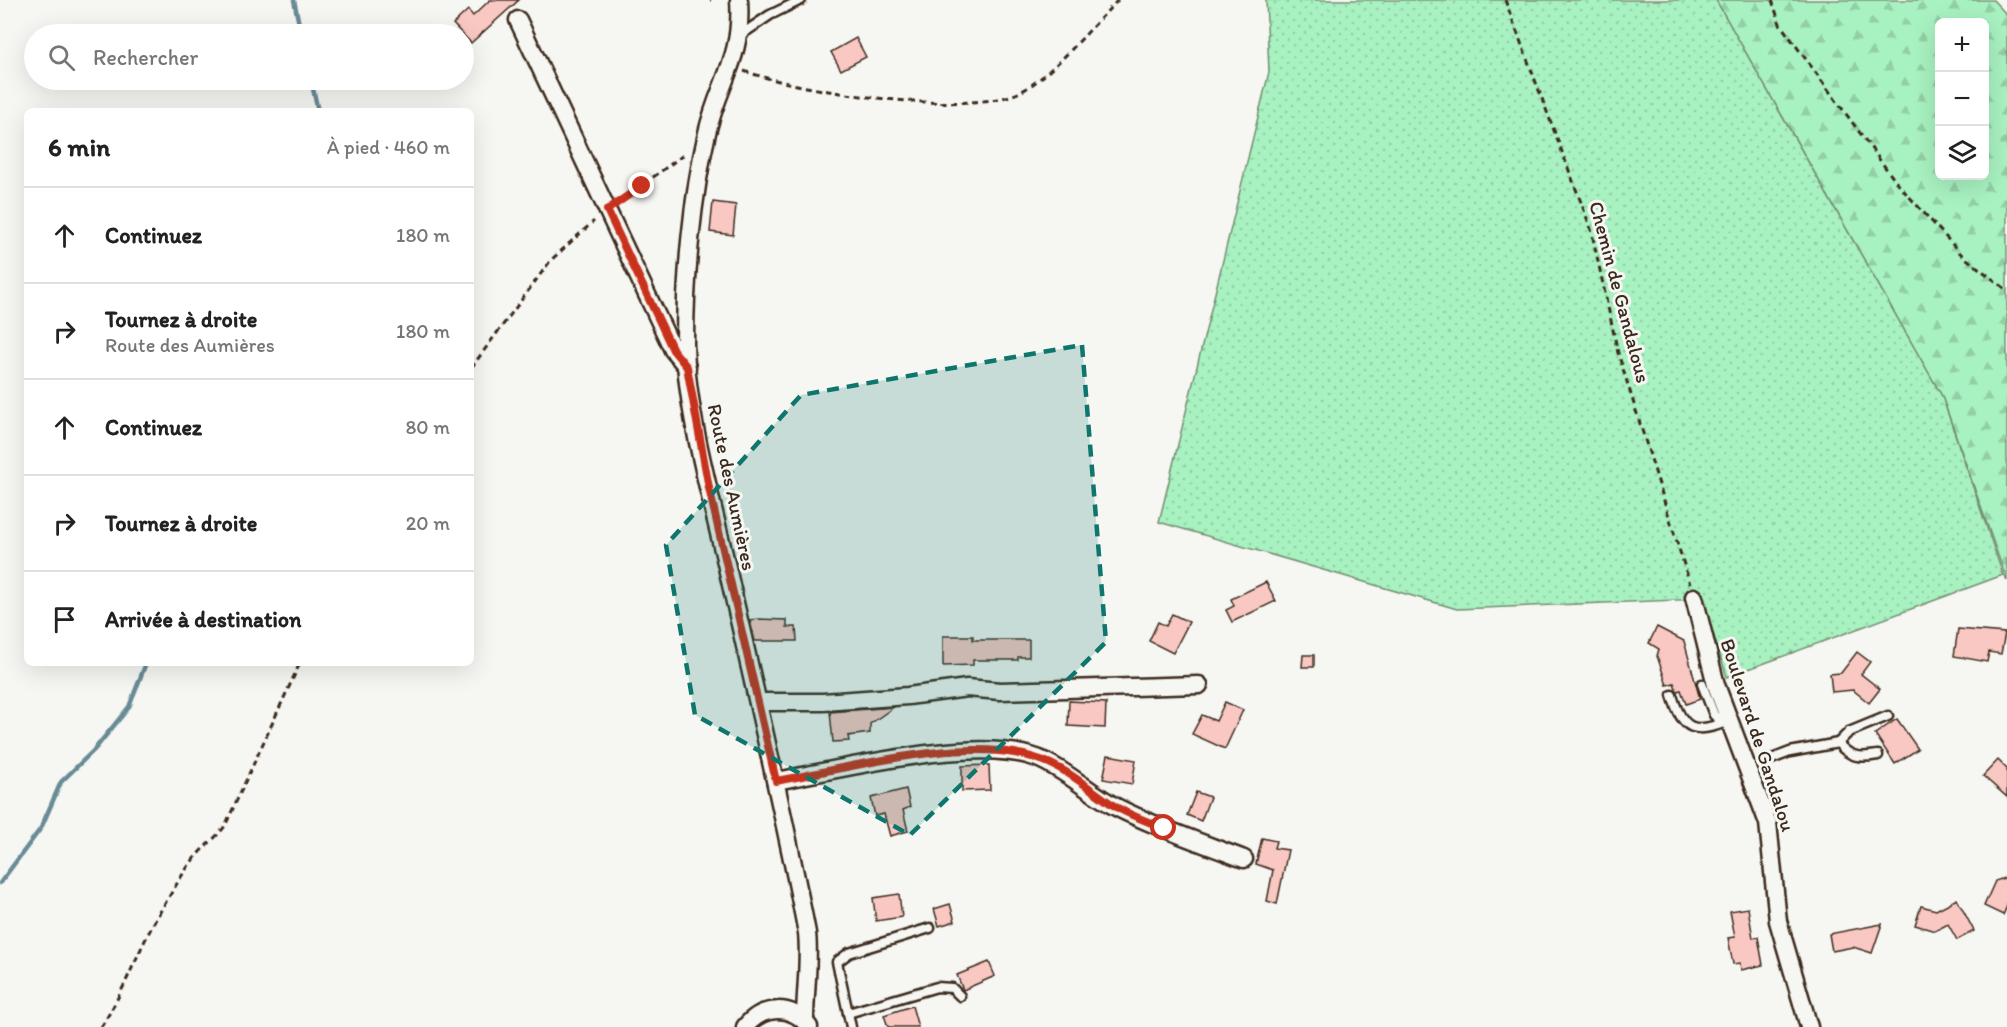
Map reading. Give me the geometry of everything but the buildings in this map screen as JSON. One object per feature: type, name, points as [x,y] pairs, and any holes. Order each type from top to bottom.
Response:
[{"type":"street","name":"Route des Aumières","points":[[739,0],[740,36],[732,66],[707,133],[692,242],[685,342],[687,367],[709,488],[776,781],[807,933],[809,952],[805,980],[807,1024]]},
{"type":"street","points":[[518,20],[673,350],[687,367]]},
{"type":"street","name":"Boulevard de Gandalou","points":[[1694,597],[1726,722],[1768,823],[1778,921],[1809,1027]]},
{"type":"street","points":[[758,702],[789,700],[823,702],[967,688],[1000,691],[1199,685]]},
{"type":"street","points":[[776,781],[918,756],[982,749],[1036,758],[1080,782],[1116,807],[1244,859]]},
{"type":"street","points":[[775,1010],[805,980]]},
{"type":"street","points":[[745,1027],[762,1012],[775,1010],[796,1014],[807,1024]]},
{"type":"lane","points":[[740,36],[770,15],[801,0]]},
{"type":"lane","points":[[1702,684],[1714,716],[1726,722]]},
{"type":"lane","points":[[1672,695],[1677,711],[1686,725],[1693,729],[1726,722]]},
{"type":"lane","points":[[1764,762],[1790,752],[1838,743],[1849,732],[1888,716]]},
{"type":"lane","points":[[1838,743],[1846,753],[1860,758],[1878,756]]},
{"type":"lane","points":[[851,1027],[837,962],[849,953],[930,928]]},
{"type":"lane","points":[[848,1013],[937,987],[952,988],[960,996]]},
{"type":"path","points":[[732,66],[763,77],[855,94],[941,104],[999,98],[1018,93],[1047,72],[1118,0]]},
{"type":"path","name":"Chemin de Gandalous","points":[[1505,0],[1592,229],[1618,353],[1694,597]]},
{"type":"path","points":[[1772,0],[1780,24],[1896,182],[1963,256],[2007,290]]},
{"type":"path","points":[[474,364],[551,260],[607,210],[685,155],[707,133]]},
{"type":"path","points":[[101,1027],[119,999],[147,934],[162,908],[199,853],[225,826],[299,666]]},
{"type":"highlighted area","points":[[1082,345],[1106,642],[910,835],[695,715],[666,545],[801,395]]},
{"type":"green space","points":[[1266,0],[1716,0],[1942,396],[2003,575],[1727,677],[1702,599],[1457,609],[1159,522],[1269,72]]},
{"type":"green space","points":[[1716,0],[1993,0],[2007,15],[2007,581],[1942,396]]},
{"type":"waterway","points":[[294,0],[299,24]]},
{"type":"waterway","points":[[313,90],[317,108]]},
{"type":"waterway","points":[[0,883],[41,828],[61,782],[94,750],[129,707],[145,666]]},
{"type":"route","points":[[642,186],[607,210],[673,350],[687,367],[709,488],[776,781],[918,756],[982,749],[1036,758],[1080,782],[1116,807],[1164,828]]}]
